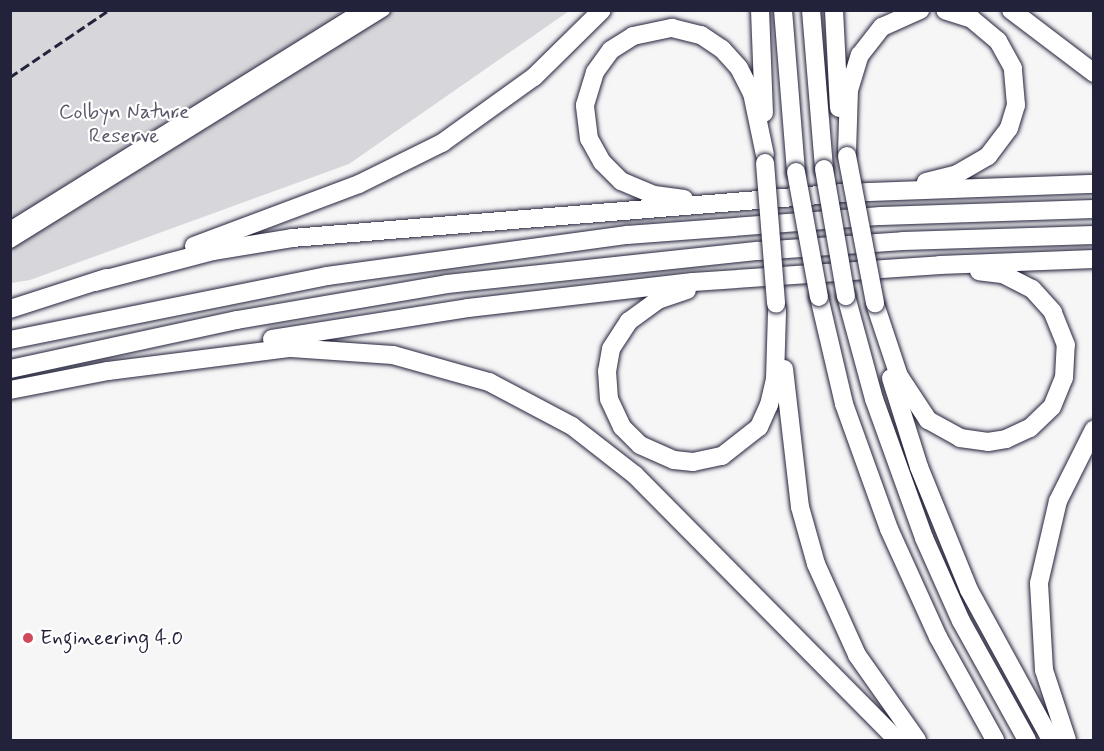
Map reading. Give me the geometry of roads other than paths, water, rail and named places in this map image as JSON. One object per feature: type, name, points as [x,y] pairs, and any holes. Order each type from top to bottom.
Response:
[{"type":"highway","points":[[96,282],[359,184],[424,153],[498,107],[558,56],[602,10]]},
{"type":"highway","points":[[760,10],[765,159],[777,307],[798,491],[816,564],[857,655],[917,741]]},
{"type":"highway","points":[[783,10],[796,172],[819,297],[844,404],[889,529],[938,637],[995,741]]},
{"type":"highway","points":[[811,10],[824,169],[846,296],[871,390],[924,538],[981,660],[1027,741]]},
{"type":"highway","points":[[834,10],[839,103],[847,155],[875,305],[894,389],[935,508],[995,641],[1051,741]]},
{"type":"highway","points":[[847,155],[849,90],[864,46],[882,27],[920,10]]},
{"type":"highway","points":[[844,193],[917,184],[957,174],[980,162],[1004,138],[1016,105],[1010,60],[983,27],[964,15],[945,10]]},
{"type":"highway","points":[[1011,10],[1094,73]]},
{"type":"highway","points":[[765,159],[746,80],[722,49],[701,36],[672,28],[645,32],[611,50],[595,72],[585,105],[589,139],[602,162],[621,181],[664,197],[766,199]]},
{"type":"highway","points":[[10,309],[96,282],[213,251],[292,238],[844,193],[1094,184]]},
{"type":"highway","points":[[10,340],[327,276],[627,235],[881,216],[1094,209]]},
{"type":"highway","points":[[10,369],[237,320],[447,284],[769,250],[903,241],[1094,235]]},
{"type":"highway","points":[[10,390],[241,344],[468,308],[693,282],[1094,259]]},
{"type":"highway","points":[[865,271],[975,270],[1002,274],[1022,282],[1047,303],[1062,330],[1067,357],[1060,390],[1038,421],[1006,439],[972,441],[950,434],[928,420],[908,393],[875,305]]},
{"type":"highway","points":[[777,307],[773,393],[759,427],[741,445],[713,459],[684,462],[650,451],[622,427],[607,390],[608,362],[617,338],[638,313],[658,300],[692,289],[787,276]]},
{"type":"highway","points":[[108,371],[269,349],[342,349],[418,360],[511,391],[588,436],[653,491],[897,741]]},
{"type":"highway","points":[[1067,741],[1044,670],[1039,583],[1058,501],[1094,429]]},
{"type":"main road","points":[[10,229],[362,10]]},
{"type":"main road","points":[[10,241],[383,10]]},
{"type":"railway","points":[[10,77],[109,10]]},
{"type":"place","name":"Engineering 4.0","points":[[28,638]]},
{"type":"park label","name":"Colbyn Nature Reserve","points":[[124,124]]}]
